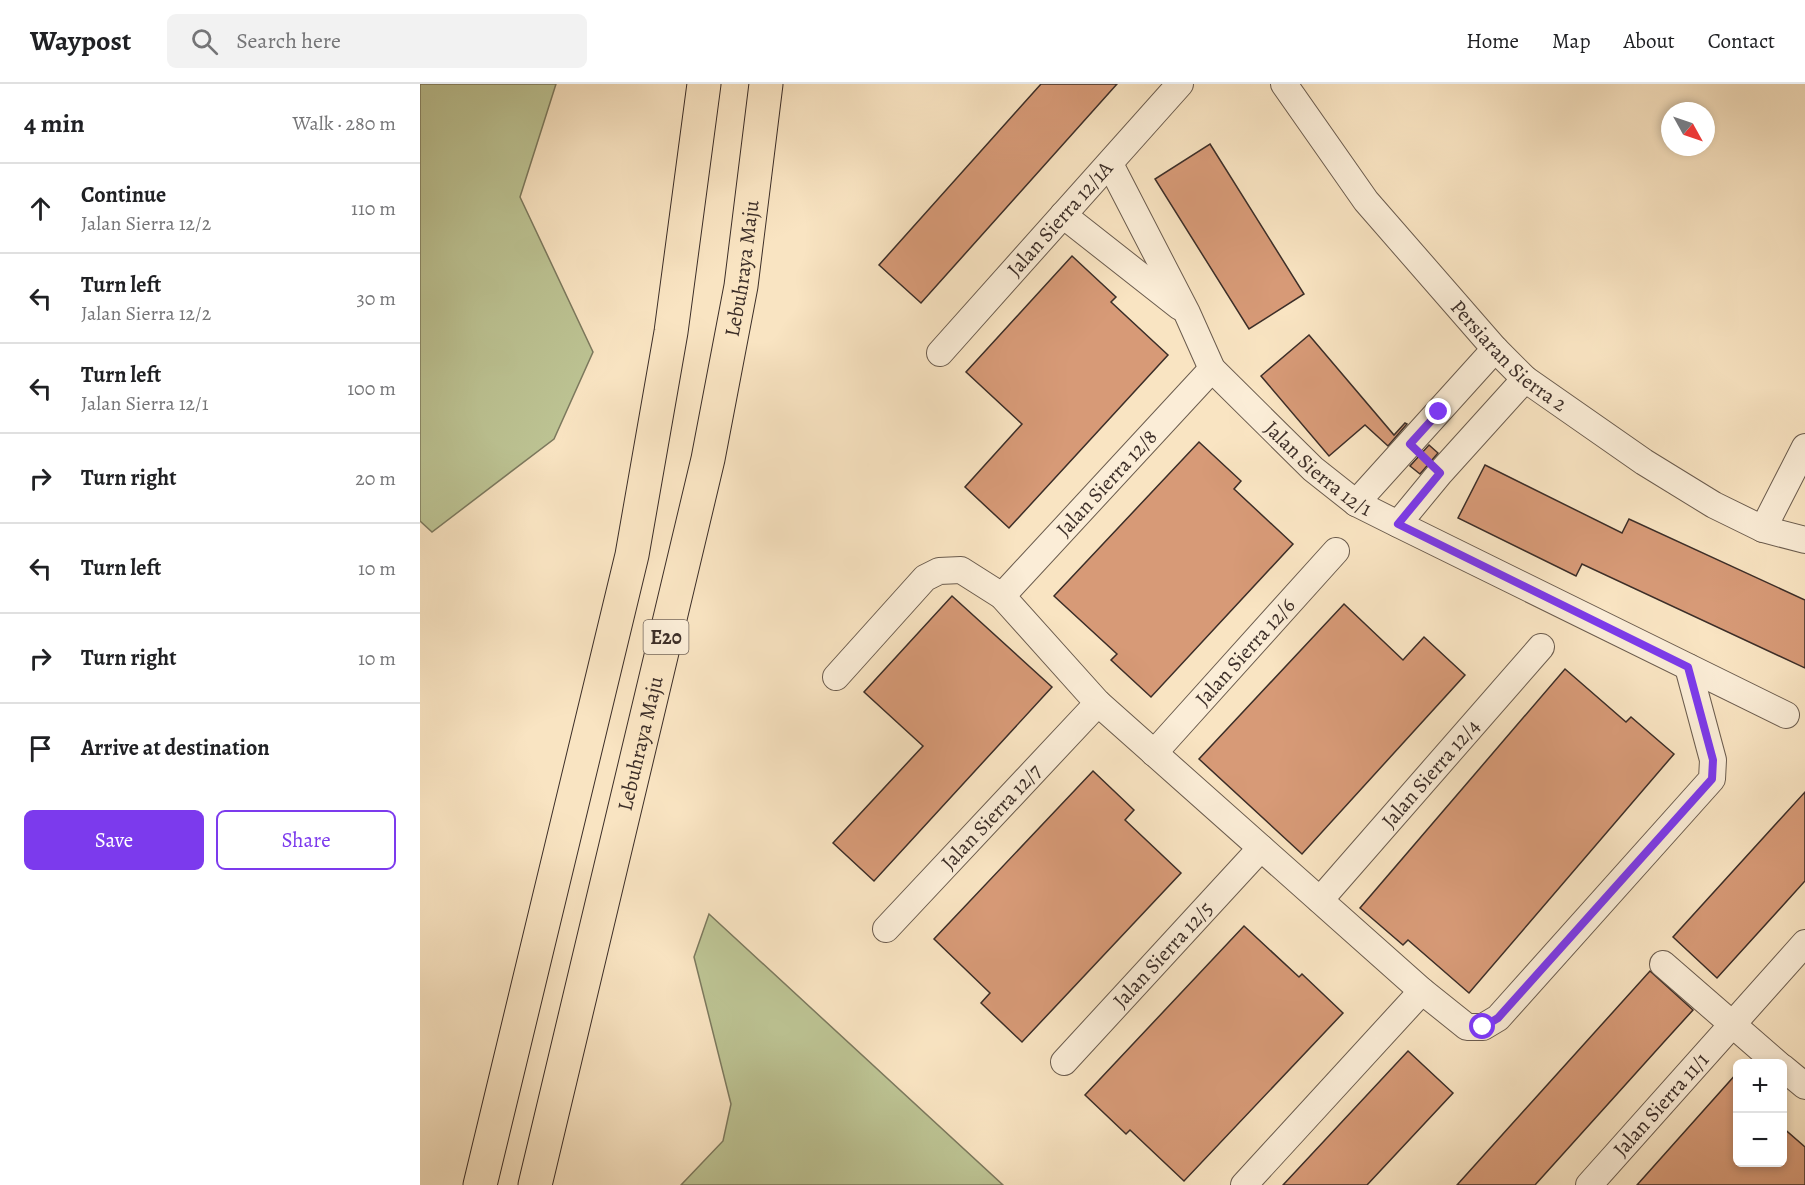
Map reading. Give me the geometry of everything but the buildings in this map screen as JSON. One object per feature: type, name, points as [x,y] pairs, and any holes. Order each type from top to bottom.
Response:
[{"type":"highway","name":"E20","points":[[480,1185],[632,555],[671,332],[704,84]]},
{"type":"highway","name":"Lebuhraya Maju","points":[[535,1185],[708,459],[741,286],[766,84]]},
{"type":"street","name":"Jalan Sierra 12/1A","points":[[940,353],[1180,84]]},
{"type":"street","name":"Persiaran Sierra 2","points":[[1284,84],[1366,201],[1495,349],[1526,379],[1644,462],[1714,505],[1763,529],[1805,540]]},
{"type":"street","name":"Jalan Sierra 12/1","points":[[1110,164],[1187,313],[1212,369],[1313,469],[1356,503],[1786,715]]},
{"type":"street","points":[[1063,215],[1187,313]]},
{"type":"street","points":[[1356,503],[1495,349]]},
{"type":"street","name":"Jalan Sierra 12/8","points":[[1002,596],[1212,369]]},
{"type":"street","points":[[1398,524],[1470,439],[1526,379]]},
{"type":"street","points":[[1439,412],[1470,439]]},
{"type":"street","points":[[1410,444],[1440,473]]},
{"type":"street","points":[[1763,529],[1805,447]]},
{"type":"street","name":"Jalan Sierra 12/6","points":[[1154,753],[1336,552]]},
{"type":"street","points":[[836,677],[925,578],[939,571],[961,570],[1002,596],[1098,703],[1422,991],[1467,1027],[1483,1027],[1498,1018],[1712,779],[1713,760],[1688,667]]},
{"type":"street","name":"Jalan Sierra 12/4","points":[[1320,900],[1541,647]]},
{"type":"street","name":"Jalan Sierra 12/7","points":[[886,929],[1098,703]]},
{"type":"street","name":"Jalan Sierra 12/5","points":[[1064,1062],[1261,848]]},
{"type":"street","name":"Jalan Sierra 11/1","points":[[1589,1185],[1805,943]]},
{"type":"street","points":[[1663,964],[1772,1059]]},
{"type":"street","points":[[1244,1185],[1422,991]]},
{"type":"street","points":[[1787,1071],[1805,1086]]},
{"type":"green space","points":[[420,84],[556,84],[520,197],[593,352],[554,439],[432,532],[420,521]]},
{"type":"green space","points":[[709,914],[1003,1185],[681,1185],[723,1141],[731,1104],[694,957]]},
{"type":"route","points":[[1439,412],[1410,444],[1440,473],[1398,524],[1688,667],[1713,760],[1712,779],[1498,1018],[1483,1027]]}]
